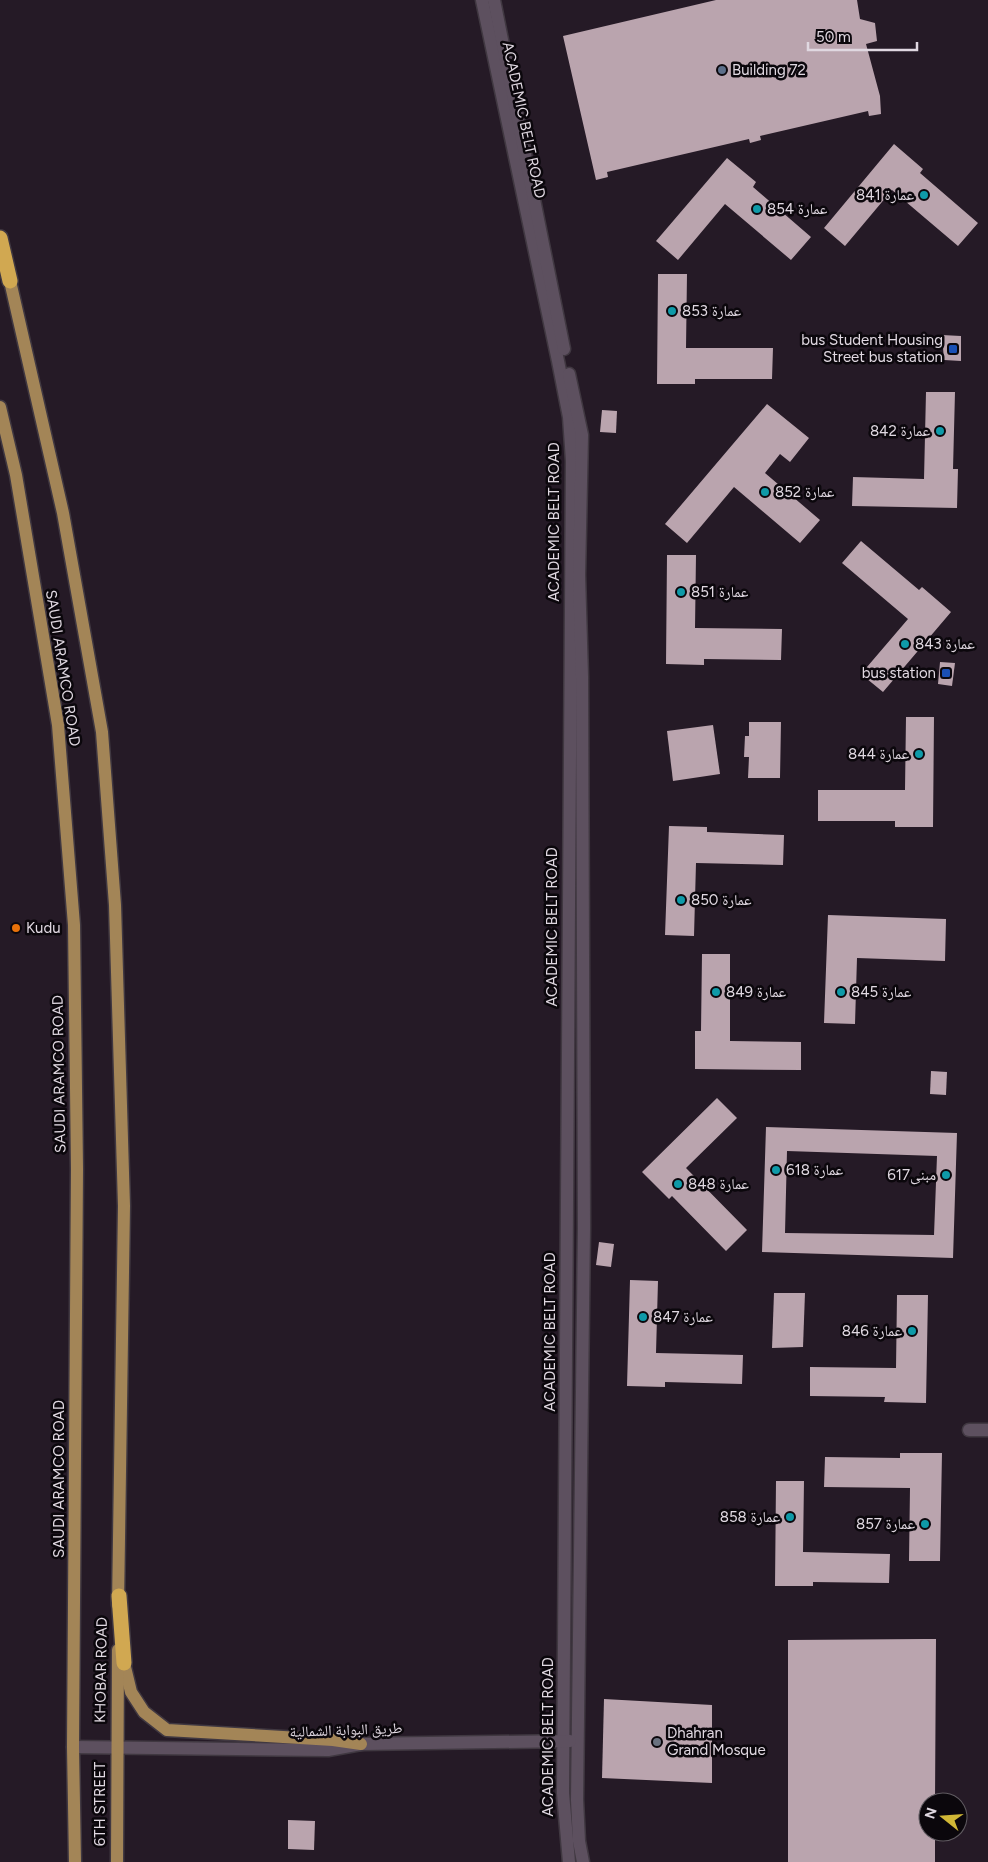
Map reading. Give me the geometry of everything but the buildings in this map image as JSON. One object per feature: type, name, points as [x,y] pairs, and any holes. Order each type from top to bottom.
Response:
[{"type":"highway","points":[[0,238],[10,281]]},
{"type":"highway","points":[[0,249],[10,281]]},
{"type":"highway","points":[[119,1596],[124,1662]]},
{"type":"main road","name":"SAUDI ARAMCO ROAD","points":[[10,281],[63,513],[102,732],[115,905],[124,1206],[119,1596]]},
{"type":"main road","name":"SAUDI ARAMCO ROAD","points":[[0,407],[16,475],[58,725],[74,925],[77,1169],[73,1747]]},
{"type":"main road","name":"KHOBAR ROAD","points":[[116,1746],[119,1596]]},
{"type":"main road","points":[[124,1662],[131,1692],[144,1712],[168,1730],[333,1740],[361,1744]]},
{"type":"main road","name":"6TH STREET","points":[[116,1746],[117,1862]]},
{"type":"main road","name":"6TH STREET","points":[[73,1747],[75,1862]]},
{"type":"street","name":"ACADEMIC BELT ROAD","points":[[482,0],[562,380],[569,417],[572,461],[564,1741],[565,1832],[569,1862]]},
{"type":"street","name":"ACADEMIC BELT ROAD","points":[[494,0],[582,435],[579,575],[582,677],[584,1228],[578,1741],[579,1841],[583,1862]]},
{"type":"street","points":[[969,1430],[988,1430]]},
{"type":"street","name":"طريق البوابة الشمالية","points":[[73,1747],[116,1746],[328,1750],[361,1744],[578,1741]]},
{"type":"place","name":"Building 72","points":[[722,70]]},
{"type":"place","name":"عمارة 841","points":[[924,195]]},
{"type":"place","name":"عمارة 854","points":[[757,209]]},
{"type":"place","name":"عمارة 853","points":[[672,311]]},
{"type":"place","name":"bus Student Housing Street bus station","points":[[953,349]]},
{"type":"place","name":"عمارة 842","points":[[940,431]]},
{"type":"place","name":"عمارة 852","points":[[765,492]]},
{"type":"place","name":"عمارة 851","points":[[681,592]]},
{"type":"place","name":"عمارة 843","points":[[905,644]]},
{"type":"place","name":"bus station","points":[[946,673]]},
{"type":"place","name":"عمارة 844","points":[[919,754]]},
{"type":"place","name":"عمارة 850","points":[[681,900]]},
{"type":"place","name":"Kudu","points":[[16,928]]},
{"type":"place","name":"عمارة 849","points":[[716,992]]},
{"type":"place","name":"عمارة 845","points":[[841,992]]},
{"type":"place","name":"عمارة 618","points":[[776,1170]]},
{"type":"place","name":"مبنى617","points":[[946,1175]]},
{"type":"place","name":"عمارة 848","points":[[678,1184]]},
{"type":"place","name":"عمارة 847","points":[[643,1317]]},
{"type":"place","name":"عمارة 846","points":[[912,1331]]},
{"type":"place","name":"عمارة 858","points":[[790,1517]]},
{"type":"place","name":"عمارة 857","points":[[925,1524]]},
{"type":"place","name":"Dhahran Grand Mosque","points":[[657,1742]]}]
